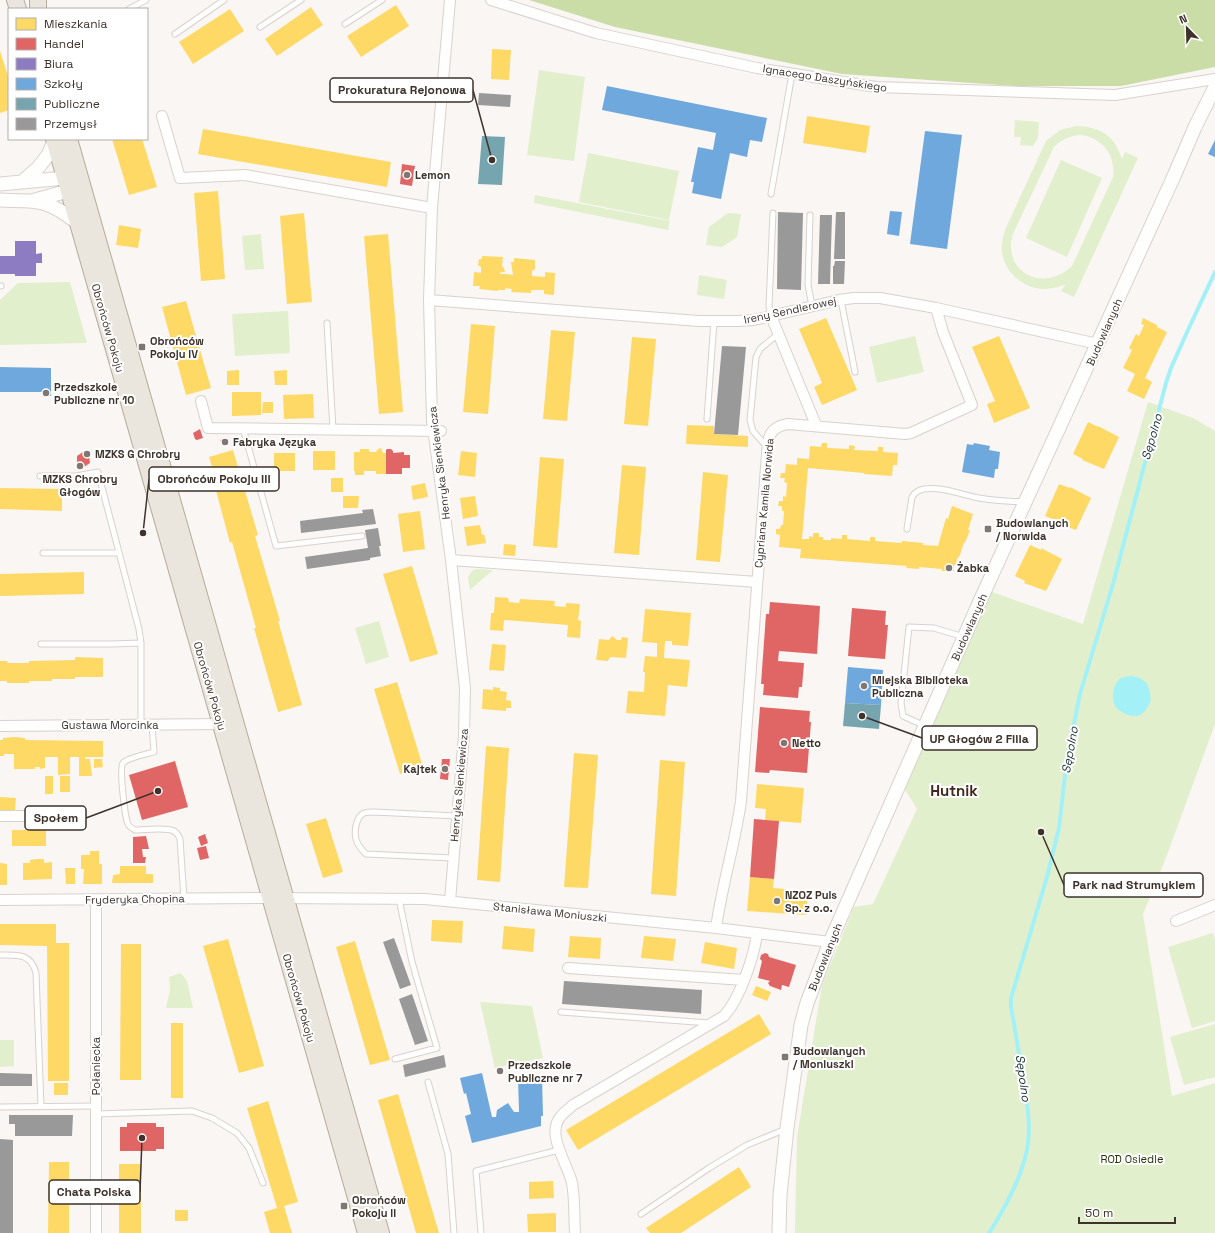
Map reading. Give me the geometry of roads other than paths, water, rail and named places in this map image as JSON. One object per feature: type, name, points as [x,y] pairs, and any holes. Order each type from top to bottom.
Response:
[{"type":"main road","name":"Obrońców Pokoju","points":[[59,140],[67,184],[221,724],[277,898],[380,1233]]},
{"type":"main road","name":"Obrońców Pokoju","points":[[60,140],[82,181],[277,898],[366,1233]]},
{"type":"street","name":"Henryka Sienkiewicza","points":[[450,0],[432,208],[430,300],[437,431],[465,688],[464,735],[450,901]]},
{"type":"street","name":"Ignacego Daszyńskiego","points":[[491,0],[596,33],[750,66],[876,88],[1098,96],[1131,93],[1215,79]]},
{"type":"street","name":"Budowlanych","points":[[779,1233],[780,1195],[787,1128],[801,1025],[807,1003],[830,942],[965,637],[1195,127],[1215,87]]},
{"type":"street","points":[[162,116],[180,178],[245,175],[432,208]]},
{"type":"street","points":[[23,181],[38,168],[58,140]]},
{"type":"street","points":[[0,184],[23,181],[67,184],[82,181]]},
{"type":"street","points":[[28,201],[52,196],[67,184]]},
{"type":"street","points":[[0,200],[28,201],[49,205],[65,213],[78,223]]},
{"type":"street","name":"Ireny Sendlerowej","points":[[430,300],[714,321],[743,321],[841,300],[854,298],[880,298],[936,308],[1098,344]]},
{"type":"street","name":"Cypriana Kamila Norwida","points":[[452,560],[757,582],[767,447],[770,434],[773,430],[781,425],[788,424],[816,425],[905,434],[911,433],[972,405],[943,332],[936,308]]},
{"type":"street","points":[[771,316],[816,425]]},
{"type":"street","points":[[201,401],[208,428],[437,431]]},
{"type":"street","points":[[716,928],[718,911],[738,822],[741,801],[757,582]]},
{"type":"street","name":"Gustawa Morcinka","points":[[0,726],[221,724]]},
{"type":"street","points":[[0,816],[62,816]]},
{"type":"street","name":"Stanisława Moniuszki","points":[[277,898],[450,901],[716,928],[830,942]]},
{"type":"street","name":"Fryderyka Chopina","points":[[0,900],[277,898]]},
{"type":"street","name":"Połaniecka","points":[[96,900],[96,1233]]},
{"type":"street","points":[[1176,922],[1215,905]]},
{"type":"street","points":[[575,1233],[572,1185],[559,1150],[555,1130],[560,1116],[573,1105],[724,1016],[732,1008],[744,980],[756,942],[757,934]]},
{"type":"street","points":[[568,968],[744,980]]},
{"type":"lane","points":[[131,8],[146,0]]},
{"type":"lane","points":[[175,34],[224,0]]},
{"type":"lane","points":[[260,26],[301,0]]},
{"type":"lane","points":[[345,24],[382,0]]},
{"type":"lane","points":[[771,194],[792,74]]},
{"type":"lane","points":[[771,316],[769,306],[773,214]]},
{"type":"lane","points":[[810,215],[808,285],[812,306]]},
{"type":"lane","points":[[841,300],[855,372]]},
{"type":"lane","points":[[707,419],[714,321]]},
{"type":"lane","points":[[326,323],[333,430]]},
{"type":"lane","points":[[767,447],[753,431],[750,420],[756,356],[760,350],[778,334]]},
{"type":"lane","points":[[243,428],[276,546],[362,536]]},
{"type":"lane","points":[[40,476],[76,476],[98,472],[139,629],[147,725],[154,752],[126,760],[121,766],[126,821],[130,828],[135,830],[167,830],[178,834],[180,839],[184,899]]},
{"type":"lane","points":[[907,529],[912,497],[918,490],[925,488],[946,490],[991,500],[1026,502]]},
{"type":"lane","points":[[43,553],[119,553]]},
{"type":"lane","points":[[925,726],[903,716],[901,703],[909,627],[934,628],[965,637]]},
{"type":"lane","points":[[41,644],[141,643]]},
{"type":"lane","points":[[453,858],[366,854],[360,849],[356,839],[356,825],[359,817],[365,813],[374,812],[456,816]]},
{"type":"lane","points":[[395,1059],[437,1048],[412,962],[399,899]]},
{"type":"lane","points":[[0,955],[24,957],[30,960],[34,965],[36,973],[41,1107]]},
{"type":"lane","points":[[561,1012],[712,1023]]},
{"type":"lane","points":[[428,1082],[448,1154],[454,1233]]},
{"type":"lane","points":[[0,1107],[192,1111],[212,1118],[237,1133],[249,1148],[263,1183]]},
{"type":"lane","points":[[641,1214],[709,1168],[747,1145],[787,1128]]},
{"type":"lane","points":[[481,1233],[476,1171],[559,1150]]},
{"type":"water","points":[[1130,676],[1141,679],[1146,683],[1151,697],[1147,708],[1137,716],[1120,711],[1115,706],[1113,699],[1118,680]]},
{"type":"waterway","name":"Sępolno","points":[[989,1233],[1012,1193],[1021,1172],[1027,1150],[1029,1130],[1028,1110],[1011,1007],[1011,998],[1047,877],[1059,828],[1067,758],[1080,694],[1113,584],[1166,383],[1171,368],[1215,272]]},
{"type":"place","name":"Prokuratura Rejonowa","points":[[492,160]]},
{"type":"place","name":"Lemon","points":[[407,175]]},
{"type":"place","name":"Obrońców Pokoju IV","points":[[142,347]]},
{"type":"place","name":"Przedszkole Publiczne nr 10","points":[[46,393]]},
{"type":"place","name":"Fabryka Języka","points":[[225,442]]},
{"type":"place","name":"MZKS G Chrobry","points":[[87,454]]},
{"type":"place","name":"MZKS Chrobry Głogów","points":[[80,466]]},
{"type":"place","name":"Budowlanych / Norwida","points":[[988,529]]},
{"type":"place","name":"Obrońców Pokoju III","points":[[143,533]]},
{"type":"place","name":"Żabka","points":[[949,568]]},
{"type":"place","name":"Miejska Biblioteka Publiczna","points":[[864,686]]},
{"type":"place","name":"UP Głogów 2 Filia","points":[[862,716]]},
{"type":"place","name":"Netto","points":[[784,743]]},
{"type":"place","name":"Kajtek","points":[[445,769]]},
{"type":"place","name":"Społem","points":[[158,791]]},
{"type":"place","name":"Park nad Strumykiem","points":[[1041,832]]},
{"type":"place","name":"NZOZ Puls Sp. z o.o.","points":[[777,901]]},
{"type":"place","name":"Budowlanych / Moniuszki","points":[[785,1057]]},
{"type":"place","name":"Przedszkole Publiczne nr 7","points":[[500,1071]]},
{"type":"place","name":"Chata Polska","points":[[142,1138]]},
{"type":"place","name":"Obrońców Pokoju II","points":[[344,1206]]},
{"type":"district","name":"Hutnik","points":[[954,790]]},
{"type":"park label","name":"ROD Osiedle","points":[[1132,1159]]}]
